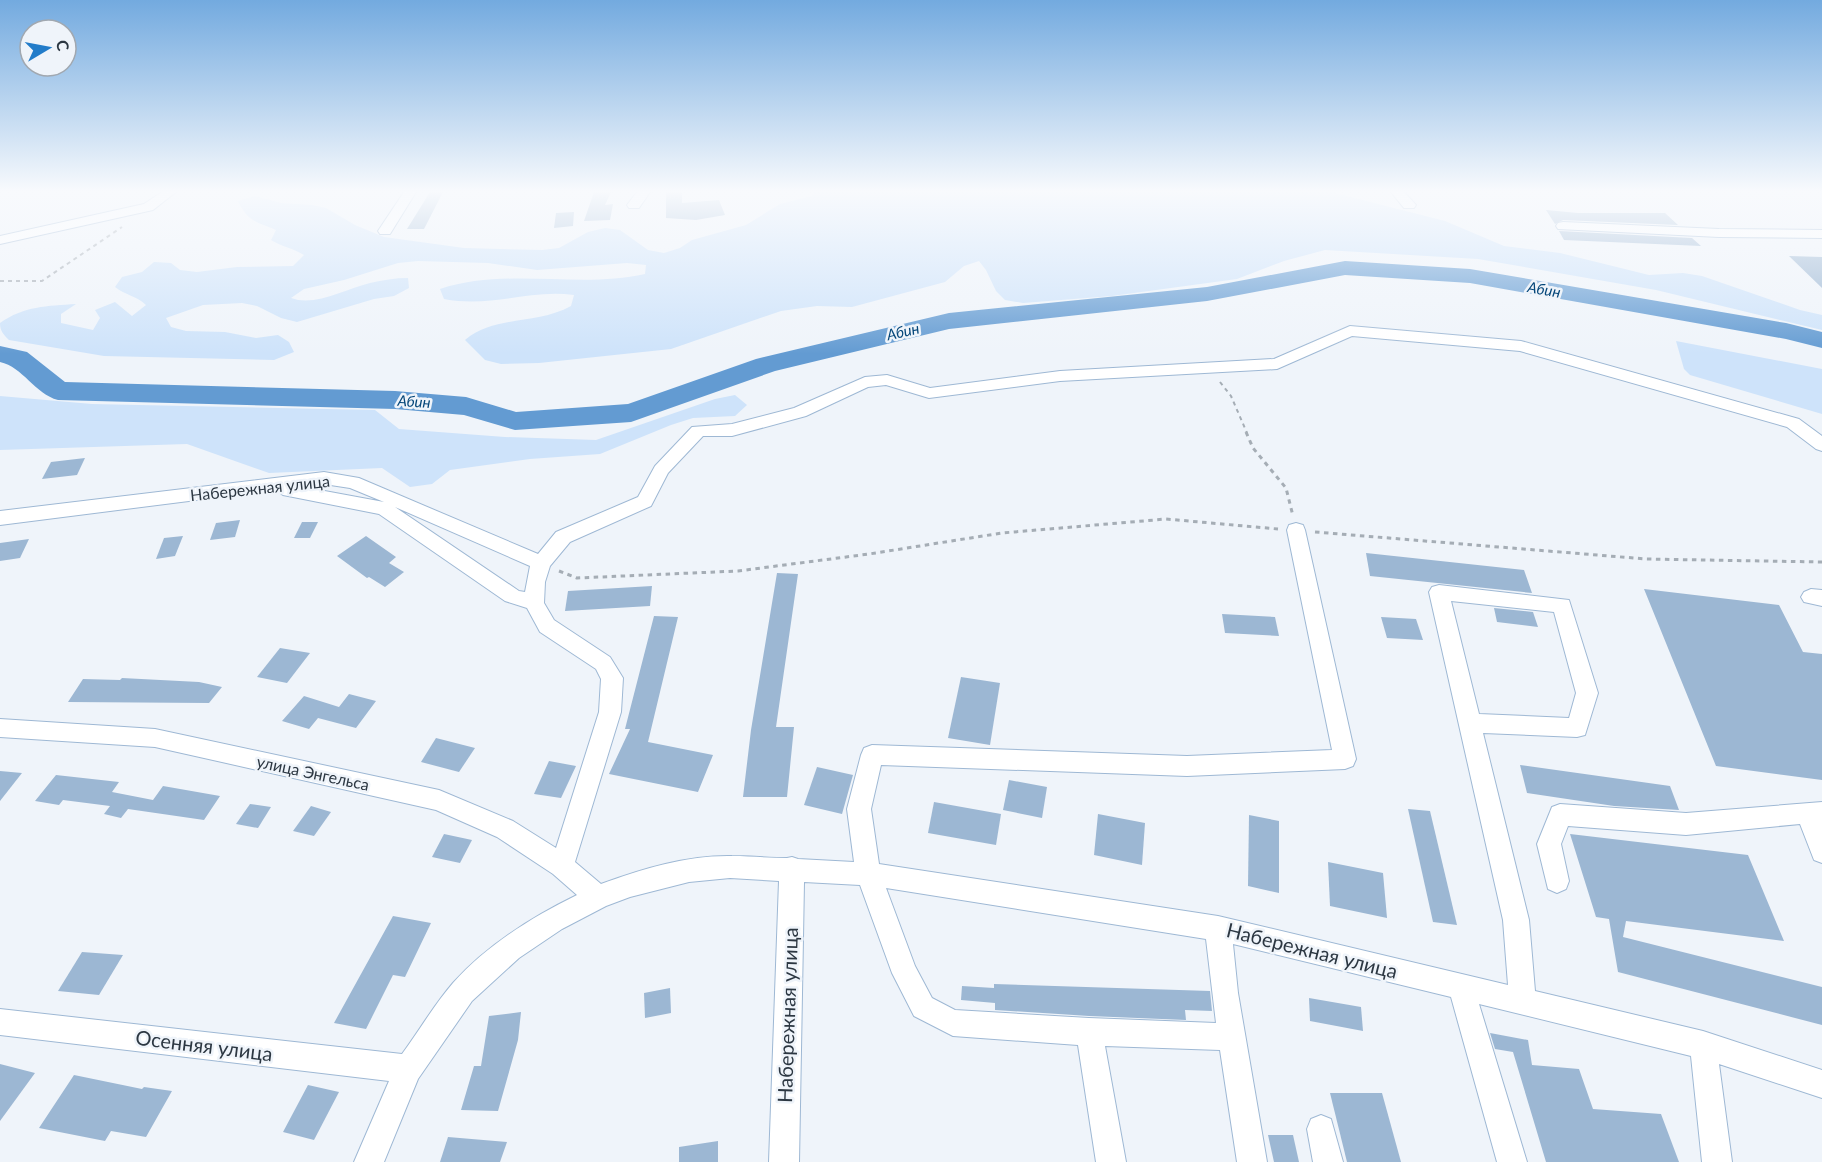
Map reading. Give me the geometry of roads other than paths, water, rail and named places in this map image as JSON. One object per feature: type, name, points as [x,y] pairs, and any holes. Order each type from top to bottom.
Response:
[{"type":"street","points":[[562,866],[610,712],[612,678],[603,663],[547,627],[534,603],[535,582],[541,563],[563,537],[645,501],[661,470],[698,431],[732,430],[800,412],[865,382],[887,380],[929,393],[1060,376],[1208,366],[1277,364],[1350,331],[1521,346],[1792,423],[1822,445]]},
{"type":"street","name":"Набережная улица","points":[[0,518],[324,478],[353,482],[541,563]]},
{"type":"street","points":[[266,485],[384,509],[512,596],[534,603]]},
{"type":"street","points":[[1232,1037],[1089,1032],[953,1023],[923,1007],[905,973],[868,874],[859,809],[872,755],[1187,766],[1345,759],[1296,530]]},
{"type":"street","points":[[1470,723],[1577,728],[1587,693],[1562,605],[1439,592],[1516,920],[1523,1003]]},
{"type":"street","name":"улица Энгельса","points":[[0,728],[155,738],[439,800],[505,829],[562,866],[598,897]]},
{"type":"street","points":[[1557,881],[1549,844],[1560,815],[1686,824],[1815,813],[1822,852]]},
{"type":"street","name":"Набережная улица","points":[[369,1162],[408,1069],[463,992],[510,949],[553,920],[598,897],[630,885],[689,872],[730,867],[792,868],[868,874],[1218,928],[1703,1045],[1822,1084]]},
{"type":"street","name":"Набережная улица","points":[[784,1162],[792,868]]},
{"type":"street","points":[[1218,928],[1224,993],[1252,1162]]},
{"type":"street","points":[[1461,987],[1512,1162]]},
{"type":"street","name":"Осенняя улица","points":[[0,1022],[408,1069]]},
{"type":"street","points":[[1089,1032],[1111,1162]]},
{"type":"street","points":[[1703,1045],[1717,1162]]},
{"type":"street","points":[[1321,1129],[1328,1162]]},
{"type":"waterway","name":"Абин","points":[[0,354],[18,358],[58,391],[395,400],[466,406],[515,421],[631,413],[766,365],[949,321],[1207,294],[1345,268],[1470,276],[1786,331],[1822,340]]}]
